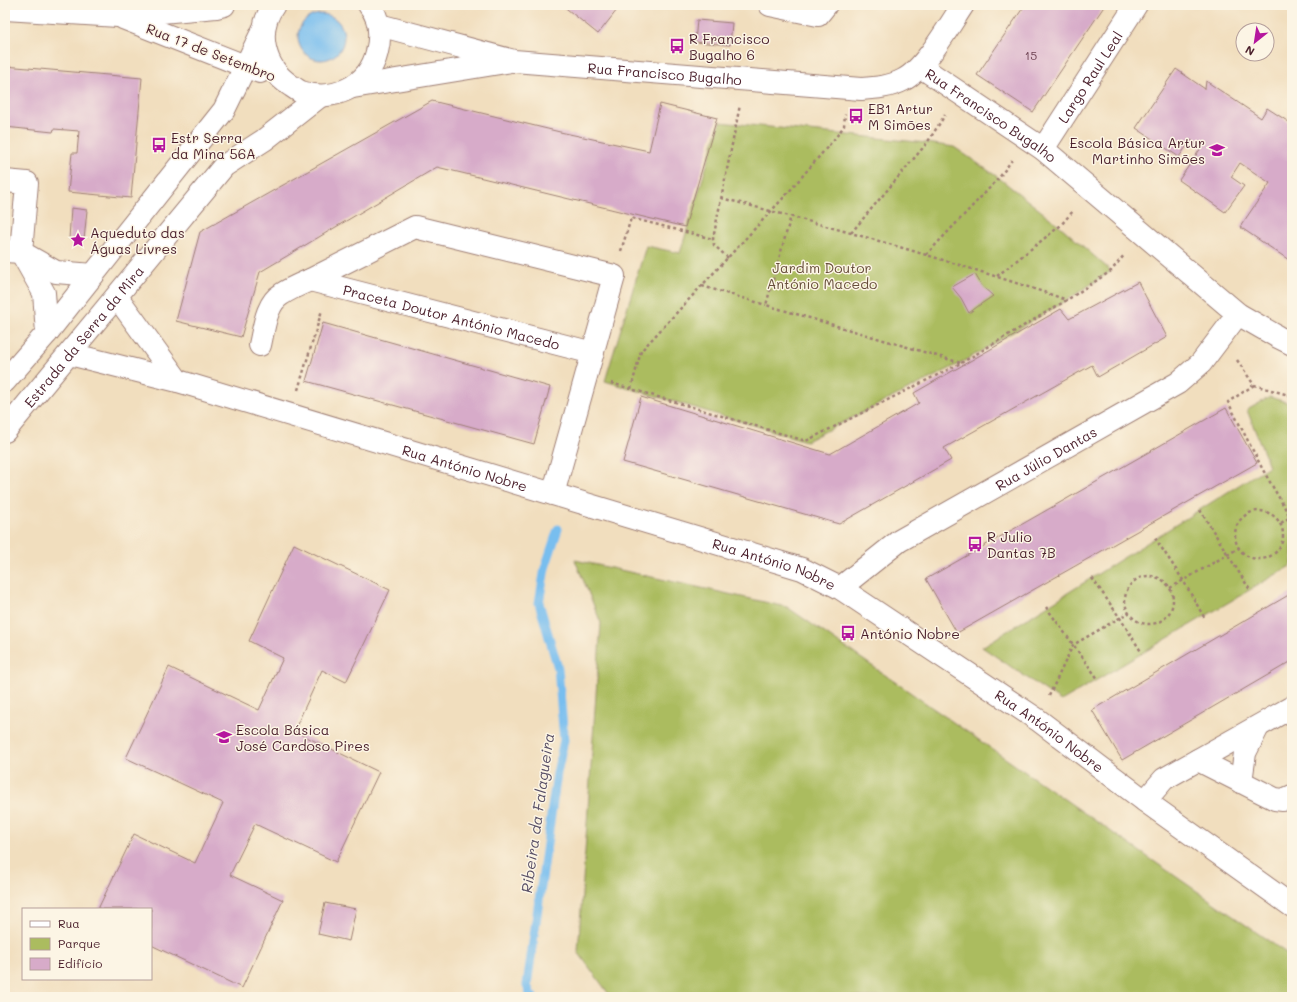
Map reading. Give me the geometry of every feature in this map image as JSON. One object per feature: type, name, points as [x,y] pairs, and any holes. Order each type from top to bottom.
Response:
[{"type":"street","name":"Rua 17 de Setembro","points":[[5,9],[115,12],[216,7],[224,5]]},
{"type":"street","points":[[5,381],[48,333],[224,110],[264,28],[269,11],[274,5]]},
{"type":"street","points":[[770,5],[818,15],[826,5]]},
{"type":"street","points":[[921,66],[963,5]]},
{"type":"street","name":"Largo Raul Leal","points":[[1043,149],[1136,5]]},
{"type":"street","points":[[264,28],[264,45],[268,61],[282,80],[300,92],[320,96],[337,94],[353,87],[366,75],[376,60],[380,43],[374,11]]},
{"type":"street","name":"Rua Francisco Bugalho","points":[[374,11],[514,61]]},
{"type":"street","name":"Rua 17 de Setembro","points":[[115,12],[282,80]]},
{"type":"street","name":"Rua Francisco Bugalho","points":[[353,87],[514,61],[861,89],[884,87],[904,80],[921,66],[960,94],[1043,149],[1238,314],[1292,344]]},
{"type":"street","name":"Estrada da Serra da Mira","points":[[5,431],[224,166],[264,140],[320,96]]},
{"type":"street","points":[[5,181],[27,183],[13,251],[44,293],[48,333]]},
{"type":"street","name":"Praceta Doutor António Macedo","points":[[260,345],[268,311],[274,300],[281,294],[320,282],[415,228],[614,276]]},
{"type":"street","points":[[13,251],[56,272],[93,275]]},
{"type":"street","points":[[553,494],[614,276]]},
{"type":"street","name":"Praceta Doutor António Macedo","points":[[320,282],[593,353]]},
{"type":"street","points":[[117,297],[178,380]]},
{"type":"street","name":"Rua Júlio Dantas","points":[[840,588],[900,541],[1178,383],[1201,363],[1238,314]]},
{"type":"street","name":"Rua António Nobre","points":[[70,354],[178,380],[802,569],[840,588],[1038,720],[1145,801],[1292,906]]},
{"type":"street","points":[[1145,801],[1164,779],[1292,708]]},
{"type":"street","points":[[1241,782],[1245,753],[1258,727]]},
{"type":"street","points":[[1198,760],[1275,799],[1283,800],[1292,796]]},
{"type":"path","points":[[728,258],[714,246],[713,239],[745,79]]},
{"type":"path","points":[[631,389],[642,352],[771,211],[844,126],[849,88]]},
{"type":"path","points":[[851,233],[927,143],[960,94]]},
{"type":"path","points":[[926,255],[999,178]]},
{"type":"path","points":[[721,198],[926,255],[997,276],[1067,300]]},
{"type":"path","points":[[766,305],[790,216]]},
{"type":"path","points":[[614,276],[630,218],[713,239]]},
{"type":"path","points":[[997,276],[1060,226]]},
{"type":"path","points":[[586,375],[806,441],[961,363],[1067,300],[1111,271]]},
{"type":"path","points":[[291,415],[320,282]]},
{"type":"path","points":[[702,286],[961,363]]},
{"type":"path","points":[[1221,337],[1254,385],[1292,396]]},
{"type":"path","points":[[1254,385],[1228,402],[1263,470],[1291,518],[1281,523]]},
{"type":"path","points":[[1200,510],[1250,590]]},
{"type":"path","points":[[1254,511],[1262,511],[1269,513],[1281,523],[1284,531],[1283,539],[1280,547],[1275,553],[1268,557],[1256,558],[1245,554],[1239,548],[1236,540],[1237,526],[1241,519],[1247,514],[1254,511]]},
{"type":"path","points":[[1155,538],[1183,580],[1204,616]]},
{"type":"path","points":[[1170,588],[1239,548]]},
{"type":"path","points":[[1144,576],[1159,578],[1170,588],[1173,596],[1173,604],[1170,612],[1158,622],[1150,624],[1141,622],[1134,619],[1128,613],[1125,606],[1126,590],[1137,579],[1144,576]]},
{"type":"path","points":[[1092,578],[1142,653]]},
{"type":"path","points":[[1046,607],[1098,679]]},
{"type":"path","points":[[1038,720],[1074,645],[1128,613]]},
{"type":"green space","name":"Jardim Doutor António Macedo","points":[[720,122],[954,147],[999,178],[1060,226],[1111,271],[1067,300],[961,363],[806,441],[605,381],[646,246],[680,253]]},
{"type":"green space","points":[[1270,397],[1292,404],[1292,565],[1061,701],[982,647],[1269,466],[1247,410]]},
{"type":"green space","points":[[575,560],[787,607],[1292,957],[1292,997],[611,997],[578,952],[601,623]]},
{"type":"water","points":[[321,14],[334,18],[340,24],[344,37],[340,50],[334,56],[321,60],[308,56],[302,50],[298,37],[302,24],[308,18]]},
{"type":"building","points":[[562,5],[621,5],[598,34]]},
{"type":"building","points":[[1025,5],[1105,5],[1033,112],[977,75]]},
{"type":"building","points":[[697,20],[732,23],[730,45],[695,42]]},
{"type":"building","points":[[5,66],[142,78],[131,198],[68,192],[72,153],[77,153],[79,131],[54,129],[53,132],[5,127]]},
{"type":"building","points":[[1176,69],[1205,89],[1206,81],[1261,118],[1267,108],[1292,124],[1292,262],[1240,227],[1270,183],[1240,163],[1231,177],[1244,186],[1225,212],[1179,180],[1201,148],[1191,140],[1179,157],[1136,128]]},
{"type":"building","points":[[432,101],[560,132],[649,151],[660,104],[717,118],[685,227],[437,167],[260,272],[241,337],[176,321],[200,232]]},
{"type":"building","points":[[71,208],[87,210],[84,240],[69,239]]},
{"type":"building","points":[[975,274],[982,286],[993,296],[969,313],[961,298],[952,287]]},
{"type":"building","points":[[1138,282],[1167,337],[1098,377],[1092,365],[944,448],[951,460],[839,524],[623,462],[641,397],[830,454],[919,403],[914,393],[1061,309],[1069,319]]},
{"type":"building","points":[[323,323],[550,387],[534,444],[306,381]]},
{"type":"building","points":[[1226,408],[1257,463],[957,633],[926,579]]},
{"type":"building","points":[[294,544],[390,590],[346,682],[322,670],[294,731],[379,772],[336,862],[255,824],[230,875],[283,900],[242,988],[152,945],[152,908],[98,908],[134,834],[195,863],[223,803],[126,758],[169,667],[259,710],[283,658],[249,641]]},
{"type":"building","points":[[1292,593],[1292,661],[1122,760],[1092,710]]},
{"type":"building","points":[[325,903],[356,909],[349,941],[318,934]]},
{"type":"waterway","name":"Ribeira da Falagueira","points":[[533,997],[530,994],[527,985],[557,773],[564,740],[558,668],[539,603],[545,568],[558,529]]},
{"type":"place","name":"R Francisco Bugalho 6","points":[[677,46]]},
{"type":"place","name":"EB1 Artur M Simões","points":[[856,116]]},
{"type":"place","name":"Estr Serra da Mina 56A","points":[[159,145]]},
{"type":"place","name":"Escola Básica Artur Martinho Simões","points":[[1217,150]]},
{"type":"place","name":"Aqueduto das Águas Livres","points":[[78,240]]},
{"type":"place","name":"R Julio Dantas 7B","points":[[975,544]]},
{"type":"place","name":"António Nobre","points":[[848,633]]},
{"type":"place","name":"Escola Básica José Cardoso Pires","points":[[224,737]]}]
